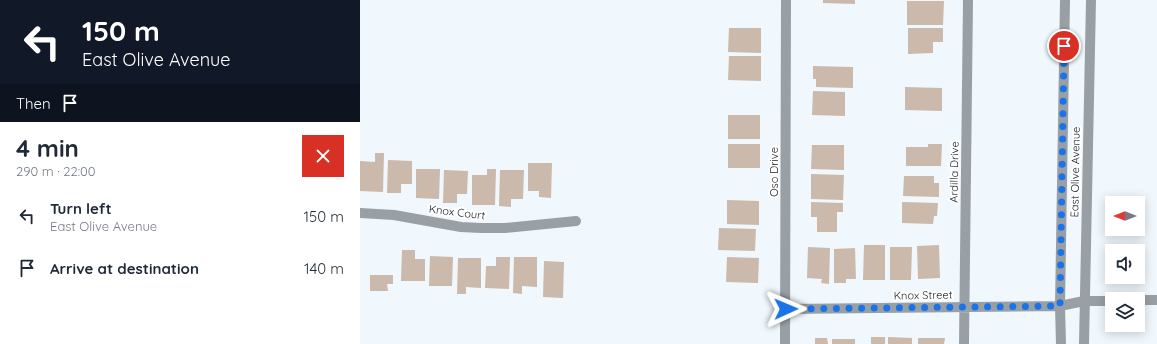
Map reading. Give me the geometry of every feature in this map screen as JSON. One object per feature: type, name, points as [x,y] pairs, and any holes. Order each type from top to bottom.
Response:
[{"type":"street","name":"Oso Drive","points":[[785,344],[786,0]]},
{"type":"street","name":"Ardilla Drive","points":[[964,344],[968,0]]},
{"type":"street","name":"East Olive Avenue","points":[[1061,344],[1060,306],[1065,0]]},
{"type":"street","name":"East Olive Avenue","points":[[1084,344],[1091,0]]},
{"type":"street","name":"Knox Court","points":[[360,213],[394,215],[461,227],[481,228],[505,228],[576,220]]},
{"type":"street","name":"Knox Street","points":[[786,309],[1060,306],[1084,301],[1105,300]]},
{"type":"street","points":[[1145,300],[1157,300]]},
{"type":"building","points":[[823,0],[855,0],[855,4],[823,3]]},
{"type":"building","points":[[907,1],[944,1],[943,25],[907,25]]},
{"type":"building","points":[[729,28],[761,28],[761,53],[728,52]]},
{"type":"building","points":[[908,28],[943,28],[943,42],[933,42],[933,53],[908,54]]},
{"type":"building","points":[[729,56],[761,56],[761,81],[728,80]]},
{"type":"building","points":[[813,66],[853,67],[853,88],[816,87],[816,79],[813,79]]},
{"type":"building","points":[[905,87],[942,88],[942,111],[905,110]]},
{"type":"building","points":[[813,91],[845,92],[845,116],[812,115]]},
{"type":"building","points":[[728,115],[760,115],[760,139],[728,139]]},
{"type":"building","points":[[728,144],[760,144],[760,168],[728,168]]},
{"type":"building","points":[[928,144],[942,144],[941,166],[906,166],[906,147],[928,147]]},
{"type":"building","points":[[812,145],[844,145],[844,170],[811,169]]},
{"type":"building","points":[[375,153],[384,153],[383,192],[360,191],[360,161],[375,162]]},
{"type":"building","points":[[388,160],[412,161],[412,184],[401,184],[401,193],[387,193]]},
{"type":"building","points":[[528,163],[552,163],[551,198],[539,197],[539,191],[528,191]]},
{"type":"building","points":[[416,169],[440,169],[439,199],[416,198]]},
{"type":"building","points":[[487,169],[496,169],[495,205],[472,205],[472,175],[487,175]]},
{"type":"building","points":[[444,170],[468,171],[467,194],[457,194],[457,203],[443,203]]},
{"type":"building","points":[[500,170],[524,170],[523,199],[511,199],[511,207],[499,206]]},
{"type":"building","points":[[811,174],[844,175],[843,200],[811,199]]},
{"type":"building","points":[[904,176],[934,176],[934,183],[939,183],[939,197],[903,196]]},
{"type":"building","points":[[727,200],[759,201],[759,225],[727,224]]},
{"type":"building","points":[[811,202],[843,203],[843,212],[837,212],[837,232],[817,232],[817,217],[811,217]]},
{"type":"building","points":[[902,202],[938,203],[937,216],[934,216],[933,224],[902,223]]},
{"type":"building","points":[[719,228],[756,229],[755,251],[718,250]]},
{"type":"building","points":[[864,245],[885,245],[885,280],[863,280]]},
{"type":"building","points":[[939,245],[940,278],[918,279],[917,246]]},
{"type":"building","points":[[808,247],[830,248],[829,284],[821,283],[822,279],[807,278]]},
{"type":"building","points":[[890,247],[912,247],[911,280],[890,280]]},
{"type":"building","points":[[855,248],[856,279],[846,279],[846,283],[834,283],[834,249]]},
{"type":"building","points":[[402,250],[415,250],[415,259],[425,259],[425,281],[401,281]]},
{"type":"building","points":[[430,256],[453,257],[452,286],[429,286]]},
{"type":"building","points":[[496,257],[510,257],[509,289],[485,288],[486,266],[496,266]]},
{"type":"building","points":[[514,257],[537,257],[537,287],[522,286],[522,294],[513,293]]},
{"type":"building","points":[[727,257],[759,258],[758,283],[726,282]]},
{"type":"building","points":[[458,258],[481,258],[481,288],[466,287],[466,294],[457,294]]},
{"type":"building","points":[[544,261],[564,262],[563,298],[543,297]]},
{"type":"building","points":[[370,275],[393,275],[393,284],[387,284],[388,291],[370,291]]},
{"type":"building","points":[[871,337],[885,337],[885,344],[871,344]]},
{"type":"building","points":[[888,337],[912,338],[912,344],[888,344]]},
{"type":"building","points":[[815,338],[827,338],[828,344],[815,344]]},
{"type":"building","points":[[918,338],[945,338],[944,344],[918,344]]},
{"type":"building","points":[[832,339],[855,339],[855,344],[832,344]]},
{"type":"route","points":[[786,309],[1060,306],[1064,46]]}]
